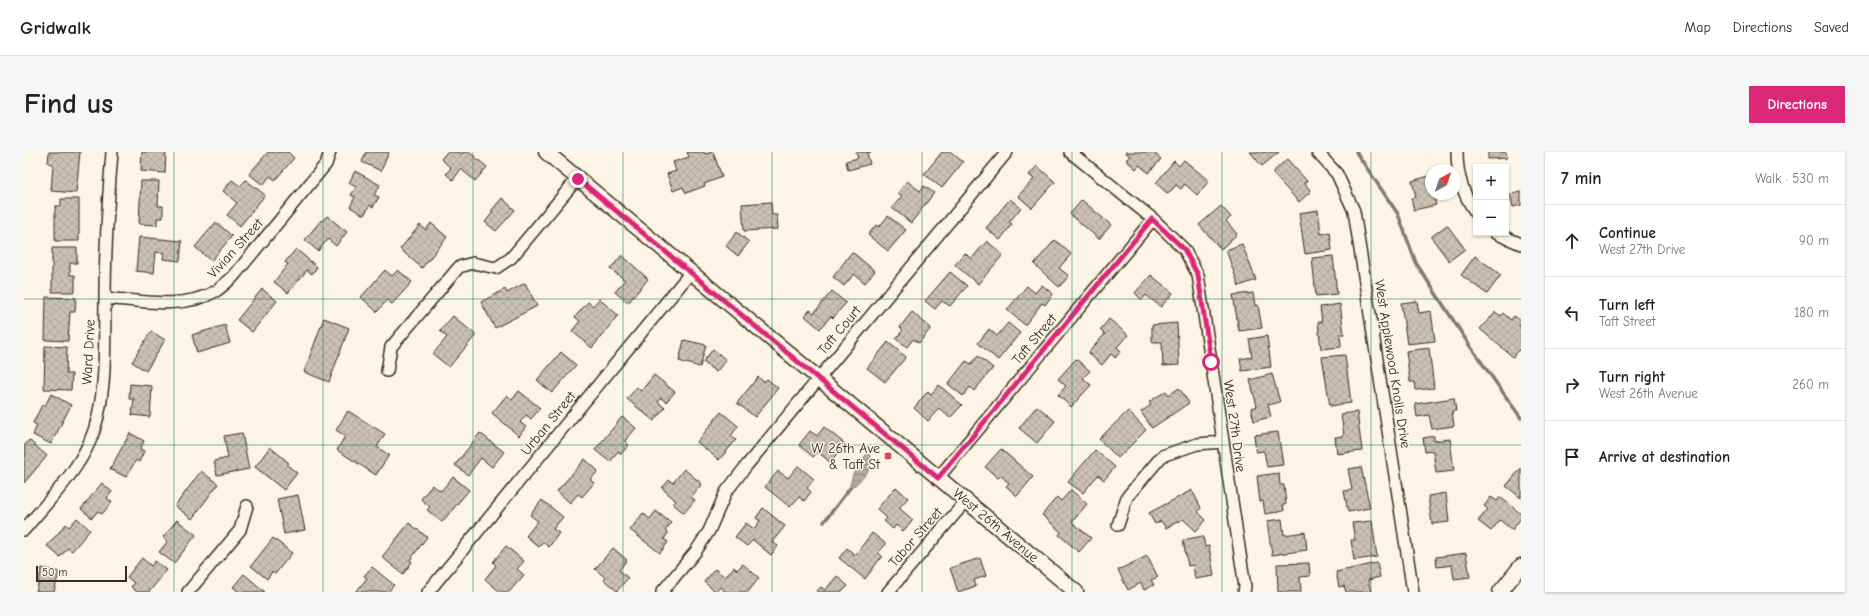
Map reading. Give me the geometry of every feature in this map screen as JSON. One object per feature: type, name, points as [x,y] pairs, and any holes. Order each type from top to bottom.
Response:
[{"type":"street","name":"Ward Drive","points":[[24,530],[77,466],[91,440],[98,413],[104,367],[109,189],[112,152]]},
{"type":"street","name":"Vivian Street","points":[[105,298],[179,303],[198,299],[217,290],[233,277],[326,164],[330,152]]},
{"type":"street","name":"West 26th Avenue","points":[[546,152],[1076,592]]},
{"type":"street","name":"Taft Court","points":[[662,592],[696,551],[709,530],[726,492],[1007,152]]},
{"type":"street","name":"West 27th Drive","points":[[1070,152],[1152,219],[1184,249],[1198,275],[1244,592]]},
{"type":"street","name":"West Applewood Knolls Drive","points":[[1317,152],[1337,174],[1354,211],[1413,592]]},
{"type":"street","points":[[1457,152],[1457,168],[1461,188],[1473,208]]},
{"type":"street","points":[[387,371],[390,347],[459,267],[473,263],[496,268],[511,258],[578,179]]},
{"type":"street","name":"Taft Street","points":[[938,478],[1152,219]]},
{"type":"street","points":[[1502,236],[1521,244]]},
{"type":"street","name":"Urban Street","points":[[428,592],[691,272]]},
{"type":"street","points":[[1118,525],[1127,497],[1162,456],[1197,444],[1223,442]]},
{"type":"street","name":"Tabor Street","points":[[888,592],[966,501]]},
{"type":"street","points":[[188,592],[240,530],[248,506]]},
{"type":"street","points":[[1500,592],[1521,566]]},
{"type":"shaded area","points":[[869,454],[871,465],[869,470],[862,479],[849,490],[853,474],[866,455]]},
{"type":"building","points":[[49,152],[80,152],[76,193],[51,191],[53,164],[48,163]]},
{"type":"building","points":[[142,152],[166,152],[165,173],[141,171]]},
{"type":"building","points":[[268,152],[288,152],[294,158],[275,180],[270,176],[263,185],[249,174]]},
{"type":"building","points":[[366,152],[389,152],[381,171],[362,162]]},
{"type":"building","points":[[447,152],[459,152],[462,154],[463,152],[469,152],[487,167],[475,181],[461,169],[453,180],[446,174],[451,168],[441,159]]},
{"type":"building","points":[[687,152],[704,152],[705,154],[713,152],[722,177],[704,184],[705,186],[686,193],[683,187],[673,191],[667,174],[676,171],[673,162],[689,157]]},
{"type":"building","points":[[856,152],[871,152],[867,153],[870,164],[848,170],[846,161],[858,158]]},
{"type":"building","points":[[942,152],[951,152],[963,162],[942,188],[924,174]]},
{"type":"building","points":[[1125,152],[1153,152],[1161,159],[1149,173],[1139,165],[1136,169],[1126,160],[1130,156]]},
{"type":"building","points":[[1250,152],[1279,152],[1262,166]]},
{"type":"building","points":[[1488,152],[1506,152],[1507,158],[1488,159]]},
{"type":"building","points":[[1287,159],[1307,181],[1304,183],[1311,191],[1299,202],[1272,173]]},
{"type":"building","points":[[1184,160],[1209,181],[1197,195],[1185,184],[1181,189],[1176,185],[1168,194],[1156,183],[1174,161],[1179,166]]},
{"type":"building","points":[[1037,166],[1055,182],[1032,208],[1018,196],[1034,179],[1029,175]]},
{"type":"building","points":[[355,171],[380,185],[374,195],[379,197],[373,207],[370,205],[364,215],[350,207],[355,197],[351,195],[356,187],[349,183]]},
{"type":"building","points":[[1425,177],[1425,200],[1435,200],[1436,205],[1414,210],[1411,198],[1416,197],[1412,181]]},
{"type":"building","points":[[232,180],[240,186],[246,180],[265,195],[240,226],[227,215],[237,203],[223,191]]},
{"type":"building","points":[[141,181],[159,181],[158,206],[163,206],[163,218],[157,218],[157,225],[139,224]]},
{"type":"building","points":[[907,181],[920,191],[924,186],[934,193],[911,223],[892,208],[902,196],[898,193]]},
{"type":"building","points":[[1521,192],[1521,205],[1513,207],[1510,194]]},
{"type":"building","points":[[502,198],[515,210],[496,231],[485,222],[493,212],[491,211]]},
{"type":"building","points":[[61,199],[79,199],[79,241],[55,241],[55,206],[61,206]]},
{"type":"building","points":[[1010,199],[1021,208],[1009,222],[1012,224],[1000,240],[986,228]]},
{"type":"building","points":[[1082,200],[1111,225],[1099,239],[1070,214]]},
{"type":"building","points":[[771,202],[772,215],[777,215],[778,229],[744,231],[742,204]]},
{"type":"building","points":[[1221,206],[1231,217],[1226,221],[1237,234],[1221,249],[1199,225]]},
{"type":"building","points":[[1318,210],[1321,234],[1330,232],[1332,250],[1305,254],[1299,213]]},
{"type":"building","points":[[327,216],[347,232],[336,246],[328,239],[318,251],[305,240],[321,220],[322,221]]},
{"type":"building","points":[[888,216],[906,230],[888,251],[868,235],[876,225],[879,227]]},
{"type":"building","points":[[216,222],[232,236],[211,261],[195,247]]},
{"type":"building","points":[[431,223],[447,237],[422,268],[400,249],[420,225],[426,230]]},
{"type":"building","points":[[1447,225],[1465,249],[1449,261],[1431,237]]},
{"type":"building","points":[[737,232],[749,242],[738,256],[726,246]]},
{"type":"building","points":[[139,237],[182,241],[180,261],[163,259],[164,253],[156,252],[154,273],[136,271]]},
{"type":"building","points":[[1055,240],[1071,254],[1059,268],[1069,276],[1059,287],[1034,264]]},
{"type":"building","points":[[987,241],[1003,255],[978,284],[955,265],[965,253],[971,259]]},
{"type":"building","points":[[1242,244],[1256,280],[1239,286],[1226,250]]},
{"type":"building","points":[[52,248],[77,248],[77,263],[70,263],[70,275],[75,275],[75,292],[52,292]]},
{"type":"building","points":[[296,249],[317,267],[312,274],[307,270],[288,293],[274,282],[288,264],[285,262]]},
{"type":"building","points":[[852,252],[875,271],[865,283],[854,274],[844,286],[833,277]]},
{"type":"building","points":[[622,255],[648,279],[628,303],[615,292],[625,280],[610,269]]},
{"type":"building","points":[[1333,256],[1337,294],[1316,296],[1312,258]]},
{"type":"building","points":[[1475,256],[1501,275],[1487,294],[1461,275]]},
{"type":"building","points":[[385,270],[392,276],[398,270],[412,282],[392,304],[387,300],[377,312],[361,297]]},
{"type":"building","points":[[950,272],[967,286],[950,306],[942,301],[935,309],[925,301]]},
{"type":"building","points":[[1151,275],[1173,293],[1161,307],[1146,295],[1142,300],[1135,293]]},
{"type":"building","points":[[525,283],[537,306],[495,328],[481,302],[505,289],[507,293]]},
{"type":"building","points":[[1042,285],[1053,294],[1045,305],[1042,303],[1025,325],[1007,310],[1027,286],[1035,293]]},
{"type":"building","points":[[262,289],[277,301],[252,332],[237,320]]},
{"type":"building","points":[[832,291],[846,303],[833,318],[831,316],[820,329],[805,316],[810,310],[814,313]]},
{"type":"building","points":[[1253,293],[1255,306],[1258,305],[1262,328],[1239,331],[1233,295]]},
{"type":"building","points":[[46,297],[76,298],[75,312],[70,312],[68,341],[45,340]]},
{"type":"building","points":[[599,299],[618,315],[592,348],[572,331],[580,321],[575,317],[588,302],[593,306]]},
{"type":"building","points":[[1417,301],[1419,313],[1431,311],[1435,341],[1407,344],[1401,303]]},
{"type":"building","points":[[1340,304],[1344,334],[1340,334],[1341,347],[1321,349],[1318,322],[1322,322],[1320,307]]},
{"type":"building","points":[[912,312],[931,328],[919,343],[913,339],[907,347],[896,339],[903,330],[900,327]]},
{"type":"building","points":[[1495,312],[1501,316],[1503,313],[1511,320],[1514,316],[1521,322],[1519,326],[1521,328],[1521,348],[1513,357],[1480,329]]},
{"type":"building","points":[[453,316],[476,335],[449,367],[433,354],[447,337],[440,331]]},
{"type":"building","points":[[324,318],[349,328],[329,382],[304,372]]},
{"type":"building","points":[[1109,319],[1128,335],[1117,347],[1121,351],[1115,358],[1111,354],[1102,365],[1088,353],[1105,334],[1100,330]]},
{"type":"building","points":[[1008,323],[1020,333],[998,360],[978,343],[989,329],[997,336]]},
{"type":"building","points":[[1177,323],[1179,365],[1163,366],[1162,342],[1152,342],[1152,325]]},
{"type":"building","points":[[225,325],[230,343],[197,353],[192,335]]},
{"type":"building","points":[[151,331],[165,340],[146,371],[132,362]]},
{"type":"building","points":[[1267,336],[1271,367],[1242,371],[1240,359],[1252,357],[1249,339]]},
{"type":"building","points":[[684,340],[706,345],[700,367],[679,361]]},
{"type":"building","points":[[888,342],[906,357],[885,382],[867,368]]},
{"type":"building","points":[[45,346],[67,347],[66,374],[72,374],[71,390],[44,389]]},
{"type":"building","points":[[1429,348],[1434,388],[1416,390],[1415,382],[1410,382],[1406,351]]},
{"type":"building","points":[[713,349],[726,360],[716,372],[703,362]]},
{"type":"building","points":[[561,352],[576,365],[552,393],[537,380]]},
{"type":"building","points":[[1345,355],[1351,403],[1330,406],[1322,357]]},
{"type":"building","points":[[978,356],[993,368],[974,391],[970,387],[963,396],[948,384],[966,361],[971,364]]},
{"type":"building","points":[[1076,359],[1090,371],[1083,378],[1091,385],[1071,407],[1058,395],[1066,386],[1058,379]]},
{"type":"building","points":[[1272,374],[1280,402],[1268,405],[1271,417],[1254,421],[1251,408],[1257,406],[1250,380]]},
{"type":"building","points":[[654,375],[675,392],[666,402],[661,398],[658,402],[665,408],[654,421],[627,399],[637,387],[641,391]]},
{"type":"building","points":[[758,377],[764,382],[767,379],[778,388],[755,417],[737,403]]},
{"type":"building","points":[[130,384],[152,386],[150,417],[132,415],[134,399],[129,399]]},
{"type":"building","points":[[939,385],[962,405],[950,418],[939,408],[928,421],[914,408],[928,391],[931,394]]},
{"type":"building","points":[[1179,388],[1189,403],[1152,428],[1141,412],[1151,405],[1149,402],[1166,391],[1169,395]]},
{"type":"building","points":[[519,391],[540,408],[531,419],[526,415],[520,422],[526,427],[519,436],[492,413],[507,395],[512,400]]},
{"type":"building","points":[[51,394],[71,405],[51,444],[33,435],[37,425],[33,423],[42,405],[45,406]]},
{"type":"building","points":[[1454,398],[1456,411],[1452,411],[1454,426],[1432,429],[1429,415],[1417,417],[1415,404]]},
{"type":"building","points":[[1037,406],[1055,421],[1037,443],[1019,428]]},
{"type":"building","points":[[348,411],[385,434],[377,447],[389,455],[376,475],[337,450],[345,436],[336,430]]},
{"type":"building","points":[[1128,411],[1146,430],[1118,458],[1099,439]]},
{"type":"building","points":[[721,412],[738,426],[731,436],[736,440],[719,460],[697,442]]},
{"type":"building","points":[[1357,412],[1362,451],[1337,454],[1335,437],[1344,436],[1341,414]]},
{"type":"building","points":[[622,417],[636,428],[625,441],[629,445],[621,454],[618,451],[610,462],[595,450]]},
{"type":"building","points":[[824,427],[845,444],[830,462],[818,452],[813,457],[799,445],[810,431],[817,436]]},
{"type":"building","points":[[1278,432],[1283,465],[1267,467],[1264,451],[1256,452],[1254,435]]},
{"type":"building","points":[[130,433],[144,441],[140,449],[144,451],[139,462],[136,460],[126,477],[110,469]]},
{"type":"building","points":[[242,433],[249,469],[217,475],[214,461],[228,458],[224,436]]},
{"type":"building","points":[[480,433],[504,452],[492,467],[481,458],[468,475],[455,465]]},
{"type":"building","points":[[1434,436],[1434,441],[1450,439],[1454,471],[1436,473],[1433,451],[1425,452],[1423,438]]},
{"type":"building","points":[[29,440],[47,456],[24,483],[24,457],[26,456],[24,446]]},
{"type":"building","points":[[270,447],[289,463],[287,465],[297,473],[284,490],[255,467]]},
{"type":"building","points":[[1001,449],[1033,477],[1017,496],[1006,486],[1009,483],[1001,476],[998,478],[985,467]]},
{"type":"building","points":[[1095,450],[1115,467],[1104,480],[1098,475],[1083,493],[1068,482]]},
{"type":"building","points":[[585,459],[598,471],[590,480],[594,483],[582,497],[578,494],[570,503],[557,491]]},
{"type":"building","points":[[798,466],[814,479],[807,488],[811,492],[804,501],[799,497],[790,507],[765,487],[778,471],[788,478]]},
{"type":"building","points":[[1361,467],[1370,508],[1348,512],[1344,491],[1352,490],[1348,469]]},
{"type":"building","points":[[1521,468],[1521,498],[1506,486]]},
{"type":"building","points":[[684,469],[702,484],[691,497],[695,500],[684,513],[673,504],[676,501],[662,488],[669,480],[673,483]]},
{"type":"building","points":[[201,471],[218,484],[192,519],[175,506]]},
{"type":"building","points":[[1279,473],[1280,485],[1284,485],[1286,504],[1283,505],[1284,511],[1265,514],[1263,501],[1260,502],[1257,476]]},
{"type":"building","points":[[453,477],[469,490],[442,522],[427,510],[430,507],[421,499],[432,485],[441,491]]},
{"type":"building","points":[[102,483],[112,492],[107,498],[112,502],[102,514],[98,511],[92,518],[81,509]]},
{"type":"building","points":[[896,487],[908,498],[899,508],[913,520],[903,531],[896,525],[893,529],[884,521],[887,518],[877,509]]},
{"type":"building","points":[[1071,490],[1087,504],[1072,522],[1091,538],[1079,552],[1059,535],[1061,532],[1042,515],[1057,497],[1061,501]]},
{"type":"building","points":[[1192,490],[1201,508],[1198,512],[1206,520],[1196,531],[1183,519],[1166,528],[1161,521],[1155,524],[1149,513]]},
{"type":"building","points":[[1446,493],[1449,522],[1432,524],[1428,496]]},
{"type":"building","points":[[298,495],[305,530],[284,534],[277,499]]},
{"type":"building","points":[[1491,497],[1497,501],[1500,497],[1521,514],[1521,518],[1512,530],[1500,520],[1491,531],[1478,521],[1488,509],[1484,506]]},
{"type":"building","points":[[542,500],[563,517],[553,529],[559,533],[549,547],[543,542],[539,547],[526,536],[538,521],[530,515]]},
{"type":"building","points":[[763,508],[785,526],[772,542],[778,546],[771,555],[753,540],[747,546],[735,537],[746,523],[754,529],[760,521],[756,518]]},
{"type":"building","points":[[656,511],[671,523],[665,531],[668,533],[664,539],[668,542],[660,553],[630,530],[643,513],[650,519]]},
{"type":"building","points":[[77,518],[90,530],[72,551],[68,548],[60,557],[47,546],[66,524],[69,527]]},
{"type":"building","points":[[1282,519],[1284,535],[1305,532],[1307,550],[1272,555],[1267,521]]},
{"type":"building","points":[[177,520],[196,535],[174,563],[159,552],[168,541],[163,537]]},
{"type":"building","points":[[1372,521],[1377,557],[1354,560],[1351,540],[1355,540],[1352,523]]},
{"type":"building","points":[[409,523],[427,537],[410,560],[412,562],[403,574],[382,557]]},
{"type":"building","points":[[872,533],[886,544],[878,553],[882,556],[865,579],[839,558],[847,548],[855,555]]},
{"type":"building","points":[[1203,536],[1205,547],[1209,546],[1214,576],[1195,579],[1193,565],[1188,566],[1183,540]]},
{"type":"building","points":[[273,538],[292,553],[275,574],[272,572],[267,579],[251,566]]},
{"type":"building","points":[[506,546],[524,561],[517,569],[524,575],[509,592],[500,592],[485,579],[496,565],[493,562]]},
{"type":"building","points":[[613,548],[627,560],[619,570],[628,578],[617,591],[604,580],[606,578],[595,569]]},
{"type":"building","points":[[1466,553],[1470,577],[1454,579],[1452,565],[1437,567],[1436,557]]},
{"type":"building","points":[[1147,556],[1158,577],[1151,580],[1154,585],[1144,590],[1141,583],[1128,590],[1118,570]]},
{"type":"building","points":[[142,558],[151,566],[155,561],[167,570],[149,592],[137,592],[131,587],[134,583],[127,577]]},
{"type":"building","points":[[980,558],[986,576],[974,580],[976,586],[958,592],[950,568]]},
{"type":"building","points":[[1309,563],[1310,576],[1300,577],[1301,592],[1278,592],[1277,564]]},
{"type":"building","points":[[1377,563],[1380,577],[1368,580],[1371,592],[1346,592],[1344,586],[1339,587],[1336,572]]},
{"type":"building","points":[[743,564],[759,578],[748,592],[726,592],[720,587],[716,592],[704,582],[715,569],[725,577],[734,567],[737,570]]},
{"type":"building","points":[[372,567],[394,585],[388,592],[356,592],[367,578],[364,576]]},
{"type":"building","points":[[42,568],[59,572],[54,592],[36,592]]},
{"type":"building","points":[[244,574],[265,592],[239,592],[233,587]]},
{"type":"building","points":[[837,576],[848,586],[842,592],[816,592],[821,587],[825,590]]},
{"type":"waterway","points":[[1356,152],[1398,214],[1416,263],[1470,346],[1521,418]]},
{"type":"waterway","points":[[824,522],[850,488]]},
{"type":"place","name":"W 26th Ave & Taft St","points":[[888,456]]},
{"type":"route","points":[[578,179],[938,478],[1152,219],[1184,249],[1198,275],[1211,362]]}]
